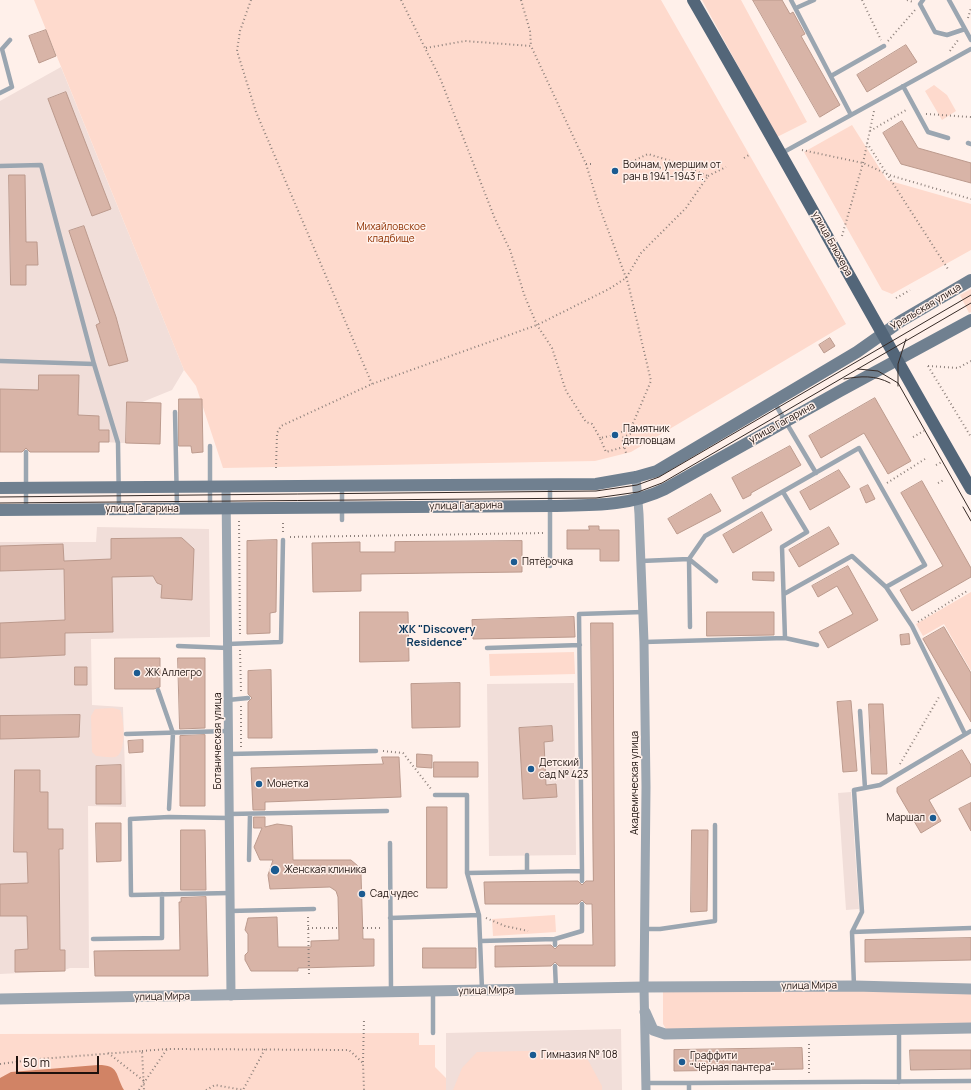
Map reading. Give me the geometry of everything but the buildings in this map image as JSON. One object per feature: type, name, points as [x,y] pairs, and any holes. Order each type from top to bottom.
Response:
[{"type":"main road","name":"улица Блюхера","points":[[693,0],[787,150],[882,334],[971,489]]},
{"type":"main road","name":"Уральская улица","points":[[882,334],[901,321],[971,280]]},
{"type":"main road","points":[[897,361],[971,320]]},
{"type":"main road","points":[[0,488],[550,483],[596,484],[636,477],[657,471],[857,352],[882,334]]},
{"type":"main road","name":"улица Гагарина","points":[[0,510],[550,506],[638,500],[665,490],[897,361]]},
{"type":"street","name":"Академическая улица","points":[[636,477],[644,642],[646,787],[644,987],[646,1087]]},
{"type":"street","name":"Ботаническая улица","points":[[226,486],[231,996]]},
{"type":"street","name":"улица Мира","points":[[0,1000],[644,987],[854,986],[971,989]]},
{"type":"street","points":[[645,1012],[653,1030],[665,1034],[971,1028]]},
{"type":"lane","points":[[791,0],[850,115]]},
{"type":"lane","points":[[796,8],[814,0]]},
{"type":"lane","points":[[949,0],[971,40]]},
{"type":"lane","points":[[921,2],[934,32],[947,35],[965,29]]},
{"type":"lane","points":[[0,93],[12,87],[2,49],[10,40]]},
{"type":"lane","points":[[831,76],[884,46]]},
{"type":"lane","points":[[787,150],[971,49]]},
{"type":"lane","points":[[904,86],[928,132],[948,138]]},
{"type":"lane","points":[[0,166],[41,165],[94,364],[118,442],[119,509]]},
{"type":"lane","points":[[0,361],[94,364]]},
{"type":"lane","points":[[774,402],[816,473]]},
{"type":"lane","points":[[175,412],[177,509]]},
{"type":"lane","points":[[210,446],[210,508]]},
{"type":"lane","points":[[690,626],[689,559],[705,536],[859,448],[925,565],[886,587]]},
{"type":"lane","points":[[26,452],[26,510]]},
{"type":"lane","points":[[550,483],[550,566]]},
{"type":"lane","points":[[342,485],[342,520]]},
{"type":"lane","points":[[783,492],[807,532],[782,547],[785,638]]},
{"type":"lane","points":[[178,646],[228,646],[281,642],[283,540]]},
{"type":"lane","points":[[784,594],[852,556],[886,587],[912,626],[944,689],[954,714],[966,734]]},
{"type":"lane","points":[[641,561],[689,559],[716,581]]},
{"type":"lane","points":[[582,881],[579,614],[643,612]]},
{"type":"lane","points":[[644,642],[785,638],[817,645]]},
{"type":"lane","points":[[487,648],[580,645]]},
{"type":"lane","points":[[158,690],[173,733],[169,809]]},
{"type":"lane","points":[[228,700],[248,698]]},
{"type":"lane","points":[[860,711],[865,788]]},
{"type":"lane","points":[[126,734],[228,731]]},
{"type":"lane","points":[[854,986],[852,932],[862,912],[854,790],[880,785],[971,731]]},
{"type":"lane","points":[[229,754],[376,751]]},
{"type":"lane","points":[[435,795],[467,795],[467,873],[479,915],[482,991]]},
{"type":"lane","points":[[230,893],[131,895],[130,819],[250,814],[387,811]]},
{"type":"lane","points":[[249,860],[250,814]]},
{"type":"lane","points":[[645,929],[660,929],[715,921],[715,825]]},
{"type":"lane","points":[[390,842],[390,993]]},
{"type":"lane","points":[[527,856],[527,872]]},
{"type":"lane","points":[[467,873],[582,871]]},
{"type":"lane","points":[[93,939],[162,938],[162,894]]},
{"type":"lane","points":[[481,941],[555,939],[582,931],[582,904]]},
{"type":"lane","points":[[230,910],[314,909]]},
{"type":"lane","points":[[390,918],[479,915]]},
{"type":"lane","points":[[852,932],[971,928]]},
{"type":"lane","points":[[555,939],[555,945]]},
{"type":"lane","points":[[555,966],[556,989]]},
{"type":"lane","points":[[432,992],[432,1033]]},
{"type":"lane","points":[[899,1029],[899,1082]]},
{"type":"lane","points":[[646,1087],[689,1083],[971,1081]]},
{"type":"lane","points":[[689,1083],[690,1090]]},
{"type":"path","points":[[251,0],[240,31],[237,51],[256,112],[372,384]]},
{"type":"path","points":[[401,0],[440,78],[494,219],[510,250],[525,297],[537,325],[552,348],[566,391],[586,422],[592,424],[606,452],[624,447]]},
{"type":"path","points":[[521,0],[530,32],[531,46],[586,164],[599,206],[628,283],[651,381],[631,428],[630,434],[622,438],[626,453]]},
{"type":"path","points":[[862,0],[884,46],[921,2]]},
{"type":"path","points":[[907,0],[921,2]]},
{"type":"path","points":[[939,67],[965,29]]},
{"type":"path","points":[[426,48],[465,41],[531,46]]},
{"type":"path","points":[[842,236],[863,163],[875,103]]},
{"type":"path","points":[[869,132],[914,105]]},
{"type":"path","points":[[917,111],[930,115],[971,117]]},
{"type":"path","points":[[867,143],[948,269]]},
{"type":"path","points":[[787,150],[863,163],[888,175],[971,199]]},
{"type":"path","points":[[629,163],[648,154],[671,161],[708,176]]},
{"type":"path","points":[[744,158],[749,155]]},
{"type":"path","points":[[586,164],[592,164]]},
{"type":"path","points":[[276,468],[277,433],[281,426],[372,384],[537,325],[609,289],[626,278],[641,253],[686,208],[708,176],[726,167]]},
{"type":"path","points":[[896,298],[910,290]]},
{"type":"path","points":[[971,361],[958,368],[928,366],[971,437]]},
{"type":"path","points":[[600,438],[615,435],[631,428]]},
{"type":"path","points":[[913,437],[919,434]]},
{"type":"path","points":[[881,486],[925,459]]},
{"type":"path","points":[[938,483],[944,480]]},
{"type":"path","points":[[283,520],[283,537],[550,533]]},
{"type":"path","points":[[912,626],[967,591]]},
{"type":"path","points":[[893,777],[944,689]]},
{"type":"path","points":[[376,751],[402,753],[435,795]]},
{"type":"path","points":[[308,909],[309,974]]},
{"type":"path","points":[[479,915],[505,926],[536,933]]},
{"type":"path","points":[[308,928],[339,928]]},
{"type":"path","points":[[363,928],[390,928]]},
{"type":"path","points":[[364,1020],[364,1090]]},
{"type":"path","points":[[809,1044],[810,1081]]},
{"type":"path","points":[[0,1064],[107,1053],[168,1049],[349,1050],[363,1063]]},
{"type":"path","points":[[139,1090],[168,1049]]},
{"type":"path","points":[[206,1090],[216,1085],[243,1090],[265,1049]]},
{"type":"path","points":[[142,1051],[144,1090]]},
{"type":"path","points":[[107,1053],[144,1081]]},
{"type":"shaded area","points":[[61,67],[184,370],[172,390],[140,403],[127,403],[126,443],[100,442],[99,452],[0,452],[0,101]]},
{"type":"shaded area","points":[[97,527],[209,529],[210,637],[91,639],[92,705],[123,707],[126,807],[88,806],[89,968],[70,968],[62,971],[0,974],[0,542],[96,542]]},
{"type":"shaded area","name":"Детский сад № 423","points":[[574,683],[576,855],[489,856],[487,684]]},
{"type":"shaded area","points":[[851,792],[859,909],[846,910],[838,793]]},
{"type":"shaded area","name":"Гимназия № 108","points":[[621,1029],[622,1090],[446,1090],[446,1033]]},
{"type":"shaded area","points":[[105,1065],[114,1069],[124,1090],[0,1090],[0,1078],[11,1072]]},
{"type":"green space","name":"Михайловское кладбище","points":[[34,0],[661,0],[846,324],[631,452],[595,461],[223,468],[196,386],[184,370]]},
{"type":"green space","points":[[702,0],[741,0],[807,122],[777,137]]},
{"type":"green space","points":[[934,85],[947,95],[956,111],[942,120],[925,91]]},
{"type":"green space","points":[[852,125],[887,180],[971,204],[971,250],[892,294],[882,290],[804,152]]},
{"type":"green space","points":[[971,289],[971,312],[969,313],[960,295]]},
{"type":"green space","points":[[971,592],[971,671],[944,624],[923,636],[916,624]]},
{"type":"green space","points":[[574,652],[575,674],[490,676],[489,654]]},
{"type":"green space","points":[[113,708],[120,710],[121,714],[124,736],[121,750],[119,755],[115,757],[96,756],[92,752],[91,716],[95,709]]},
{"type":"green space","points":[[555,915],[556,932],[493,936],[492,919]]},
{"type":"green space","points":[[663,988],[971,989],[971,1028],[669,1034],[663,1024]]},
{"type":"green space","points":[[419,1033],[419,1045],[435,1045],[435,1067],[446,1078],[446,1090],[0,1090],[0,1034]]},
{"type":"green space","points":[[569,1050],[588,1060],[602,1086],[602,1090],[453,1090],[462,1068],[477,1052]]},
{"type":"tram line","points":[[0,497],[596,491],[637,485],[659,477],[971,295]]},
{"type":"tram line","points":[[0,503],[596,498],[638,492],[662,483],[971,303]]},
{"type":"tram line","points":[[898,386],[898,364],[906,339]]},
{"type":"tram line","points":[[858,369],[878,371],[898,383],[971,512]]},
{"type":"tram line","points":[[844,379],[868,377],[884,380],[890,383]]},
{"type":"tram line","points":[[963,507],[971,521]]},
{"type":"place","name":"Воинам, умершим от ран в 1941-1943 г.","points":[[615,171]]},
{"type":"place","name":"Памятник дятловцам","points":[[615,435]]},
{"type":"place","name":"Пятёрочка","points":[[514,562]]},
{"type":"place","name":"ЖК Аллегро","points":[[137,673]]},
{"type":"place","name":"Детский сад № 423","points":[[531,769]]},
{"type":"place","name":"Монетка","points":[[259,784]]},
{"type":"place","name":"Маршал","points":[[933,818]]},
{"type":"place","name":"Женская клиника","points":[[275,870]]},
{"type":"place","name":"Сад чудес","points":[[362,894]]},
{"type":"place","name":"Гимназия № 108","points":[[533,1055]]},
{"type":"place","name":"Граффити \"Чёрная пантера\"","points":[[682,1062]]},
{"type":"district","name":"ЖК \"Discovery Residence\"","points":[[437,636]]}]
